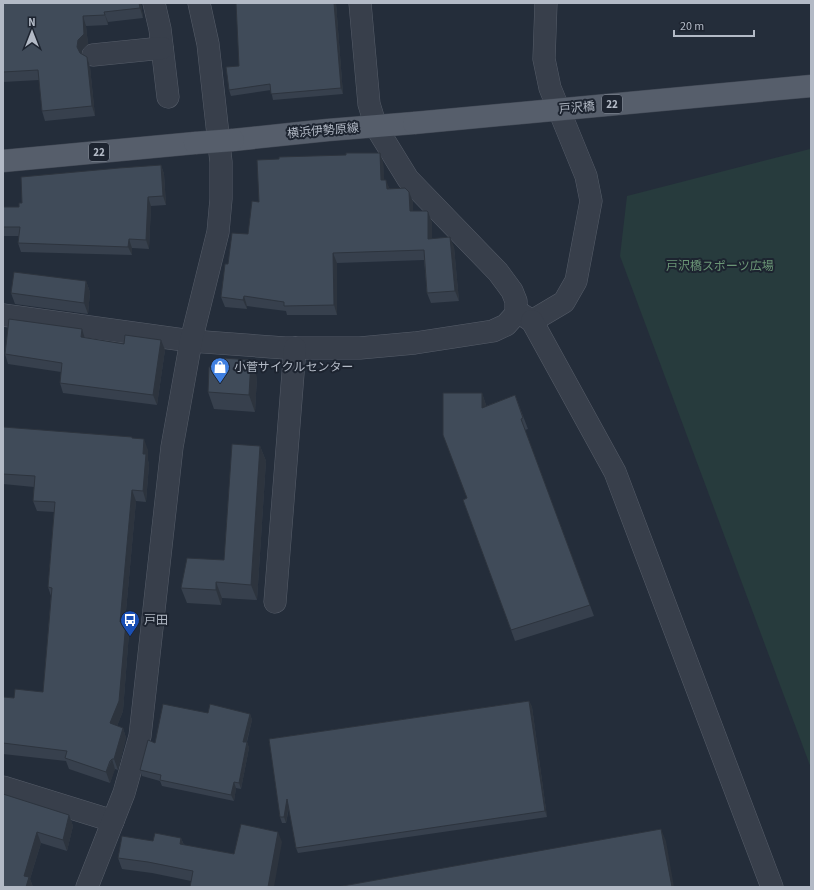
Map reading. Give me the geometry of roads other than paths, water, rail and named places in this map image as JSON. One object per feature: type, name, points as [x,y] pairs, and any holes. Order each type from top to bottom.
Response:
[{"type":"main road","name":"戸沢橋","points":[[414,123],[811,86]]},
{"type":"main road","name":"横浜伊勢原線","points":[[3,161],[414,123]]},
{"type":"street","points":[[154,3],[160,30],[168,97]]},
{"type":"street","points":[[87,887],[124,793],[140,736],[172,447],[191,340],[218,232],[221,199],[220,162],[212,77],[199,3]]},
{"type":"street","points":[[360,3],[369,104],[376,127],[408,179],[498,272],[512,291],[524,316],[615,472],[772,887]]},
{"type":"street","points":[[3,315],[191,340],[295,348],[368,347],[415,343],[493,331],[506,325],[514,316],[524,316],[564,302],[576,281],[591,201],[586,176],[550,88],[544,59],[546,3]]},
{"type":"street","points":[[93,55],[162,48]]},
{"type":"street","points":[[275,602],[295,348]]},
{"type":"street","points":[[3,787],[112,821]]},
{"type":"place","name":"小菅サイクルセンター","points":[[220,384]]},
{"type":"place","name":"戸田","points":[[130,637]]},
{"type":"park label","name":"戸沢橋スポーツ広場","points":[[720,266]]}]
